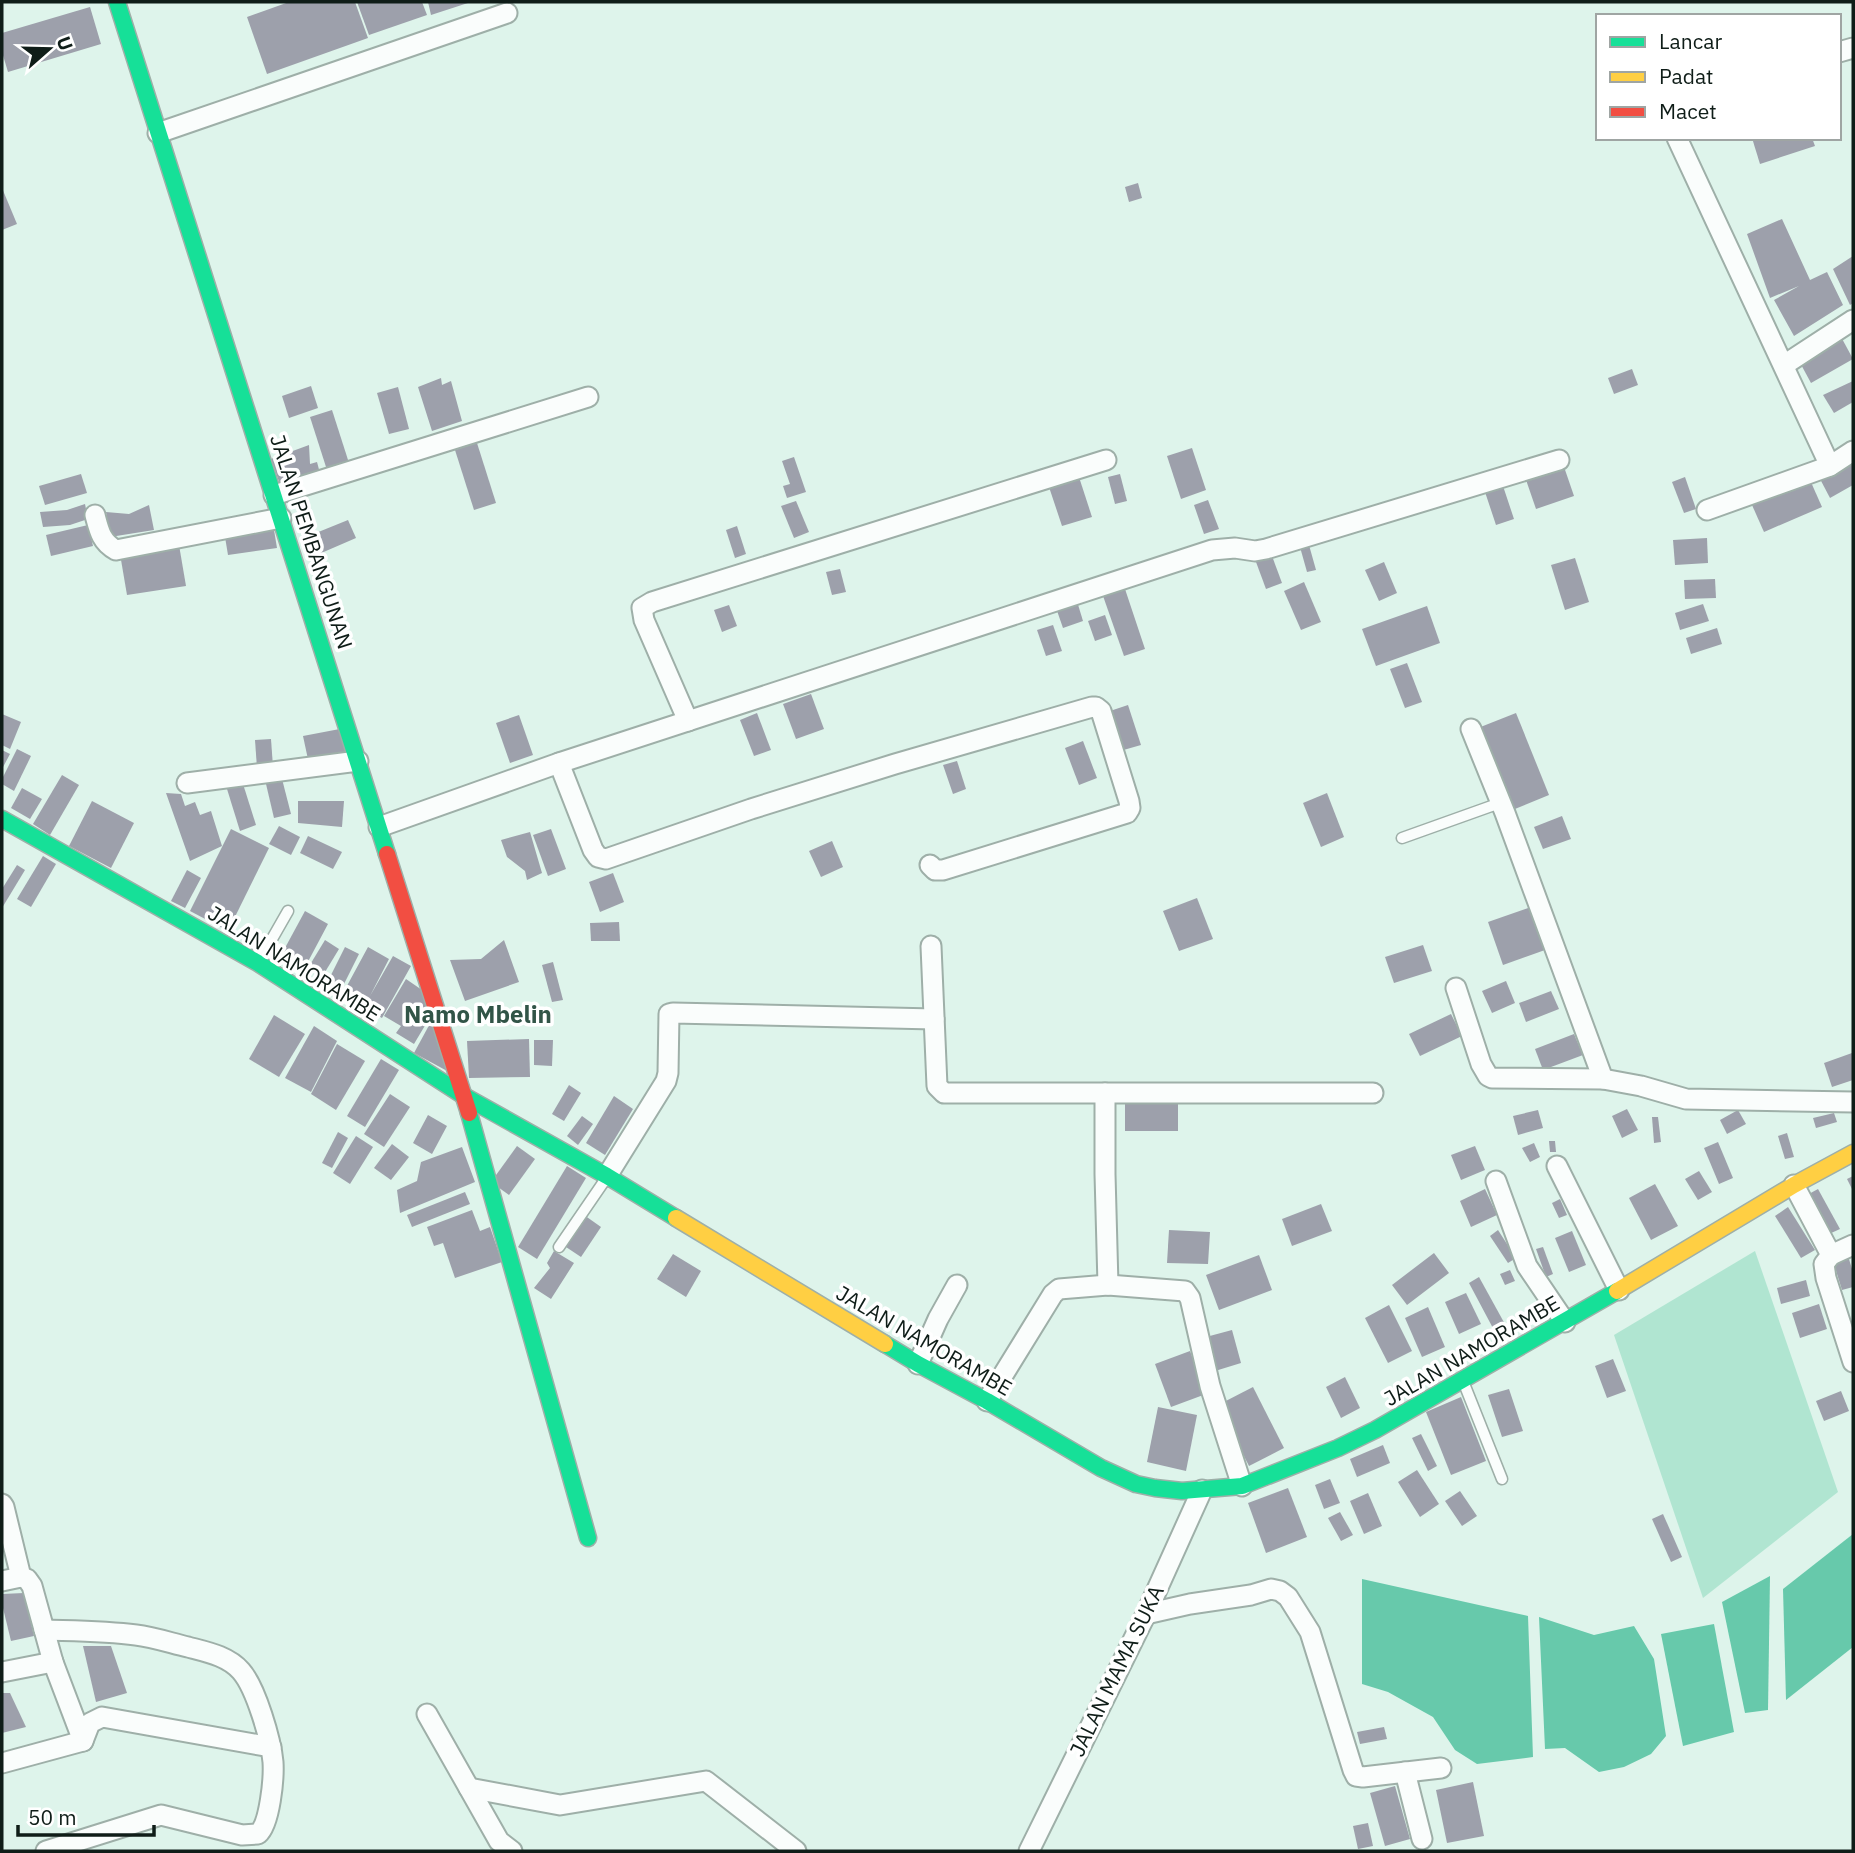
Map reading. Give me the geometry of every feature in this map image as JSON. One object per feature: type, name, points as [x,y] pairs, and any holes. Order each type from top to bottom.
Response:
[{"type":"main road","name":"JALAN PEMBANGUNAN","points":[[117,2],[464,1096],[588,1538]]},
{"type":"main road","name":"JALAN NAMORAMBE","points":[[2,819],[258,963],[464,1096],[607,1176],[918,1364],[1101,1468],[1136,1484],[1182,1491],[1242,1486],[1365,1435],[1463,1381],[1794,1185],[1853,1153]]},
{"type":"street","points":[[158,133],[507,13]]},
{"type":"street","points":[[1678,140],[1830,466]]},
{"type":"street","points":[[1784,365],[1853,320]]},
{"type":"street","points":[[274,495],[588,397]]},
{"type":"street","points":[[1707,510],[1830,466],[1853,451]]},
{"type":"street","points":[[688,721],[644,620],[642,608],[652,602],[1106,460]]},
{"type":"street","points":[[379,827],[559,763],[1212,550],[1266,549],[1559,460]]},
{"type":"street","points":[[95,515],[101,537],[108,546],[116,550],[281,517]]},
{"type":"street","points":[[559,763],[593,850],[598,857],[607,859],[751,809],[895,764],[1092,707],[1101,711],[1129,800],[1130,808],[1127,813],[943,870],[935,870],[930,865]]},
{"type":"street","points":[[1471,729],[1603,1079]]},
{"type":"street","points":[[187,783],[358,761]]},
{"type":"street","points":[[931,946],[937,1087],[944,1093],[1373,1093]]},
{"type":"street","points":[[1456,988],[1481,1064],[1488,1076],[1603,1079],[1686,1098],[1853,1102]]},
{"type":"street","points":[[607,1176],[666,1081],[669,1014],[934,1019]]},
{"type":"street","points":[[1105,1093],[1108,1285]]},
{"type":"street","points":[[1557,1166],[1619,1290]]},
{"type":"street","points":[[1496,1181],[1527,1266],[1565,1322]]},
{"type":"street","points":[[1794,1185],[1831,1255]]},
{"type":"street","points":[[1853,1245],[1831,1255],[1824,1264],[1853,1362]]},
{"type":"street","points":[[918,1364],[957,1285]]},
{"type":"street","points":[[987,1401],[1053,1294],[1059,1289],[1108,1285],[1185,1291],[1188,1293],[1210,1386],[1242,1486]]},
{"type":"street","name":"JALAN MAMA SUKA","points":[[1029,1851],[1146,1614],[1202,1490]]},
{"type":"street","points":[[2,1504],[22,1577]]},
{"type":"street","points":[[2,1581],[22,1577],[32,1586],[53,1662],[83,1741]]},
{"type":"street","points":[[1146,1614],[1271,1589],[1280,1591],[1288,1597],[1310,1632],[1356,1776],[1441,1768]]},
{"type":"street","points":[[44,1630],[139,1635],[215,1654],[234,1665],[249,1682],[271,1747],[274,1768],[264,1826],[258,1834],[242,1835],[161,1815],[46,1851]]},
{"type":"street","points":[[2,1672],[53,1662]]},
{"type":"street","points":[[427,1714],[504,1848]]},
{"type":"street","points":[[83,1741],[90,1723],[102,1717],[271,1747]]},
{"type":"street","points":[[2,1763],[83,1741]]},
{"type":"street","points":[[1405,1772],[1422,1839]]},
{"type":"street","points":[[469,1788],[560,1805],[706,1782],[796,1851]]},
{"type":"lane","points":[[1402,838],[1500,803]]},
{"type":"lane","points":[[258,963],[288,911]]},
{"type":"lane","points":[[559,1247],[607,1176]]},
{"type":"lane","points":[[1463,1381],[1502,1479]]},
{"type":"shaded area","points":[[1755,1251],[1838,1492],[1703,1598],[1614,1335]]},
{"type":"shaded area","points":[[1853,1534],[1853,1647],[1786,1700],[1783,1589]]},
{"type":"shaded area","points":[[1770,1576],[1768,1710],[1745,1713],[1722,1602]]},
{"type":"shaded area","points":[[1362,1579],[1528,1616],[1533,1757],[1477,1764],[1455,1750],[1433,1717],[1388,1692],[1362,1684]]},
{"type":"shaded area","points":[[1539,1617],[1594,1635],[1634,1626],[1654,1659],[1666,1736],[1651,1754],[1624,1767],[1599,1772],[1565,1748],[1545,1749]]},
{"type":"shaded area","points":[[1714,1624],[1734,1732],[1683,1746],[1661,1634]]},
{"type":"building","points":[[289,2],[355,2],[368,38],[267,74],[247,17]]},
{"type":"building","points":[[357,2],[422,2],[427,15],[369,35]]},
{"type":"building","points":[[428,2],[471,2],[431,15]]},
{"type":"building","points":[[90,7],[101,44],[8,72],[2,52],[2,33]]},
{"type":"building","points":[[1753,140],[1813,140],[1815,146],[1760,164]]},
{"type":"building","points":[[1138,183],[1142,198],[1129,202],[1125,187]]},
{"type":"building","points":[[2,188],[17,224],[2,230]]},
{"type":"building","points":[[1782,219],[1810,280],[1827,272],[1843,305],[1794,336],[1774,300],[1799,286],[1770,298],[1747,234]]},
{"type":"building","points":[[1853,256],[1853,303],[1850,305],[1833,269]]},
{"type":"building","points":[[1840,335],[1853,359],[1811,383],[1798,359]]},
{"type":"building","points":[[1632,369],[1638,385],[1614,394],[1608,378]]},
{"type":"building","points":[[441,378],[442,385],[451,381],[462,421],[432,431],[418,387]]},
{"type":"building","points":[[1853,381],[1853,402],[1834,413],[1823,395]]},
{"type":"building","points":[[311,386],[318,408],[289,418],[282,396]]},
{"type":"building","points":[[398,387],[409,429],[389,434],[377,393]]},
{"type":"building","points":[[332,410],[349,463],[327,470],[310,417]]},
{"type":"building","points":[[477,443],[496,503],[474,510],[455,450]]},
{"type":"building","points":[[309,445],[310,464],[317,462],[321,477],[282,490],[271,459]]},
{"type":"building","points":[[1192,448],[1206,490],[1181,499],[1167,456]]},
{"type":"building","points":[[794,457],[806,492],[787,498],[783,486],[790,484],[782,461]]},
{"type":"building","points":[[1853,458],[1853,485],[1830,498],[1819,477]]},
{"type":"building","points":[[1562,461],[1574,496],[1536,509],[1524,474]]},
{"type":"building","points":[[81,474],[87,493],[45,505],[39,486]]},
{"type":"building","points":[[1078,474],[1092,517],[1062,526],[1048,484]]},
{"type":"building","points":[[1120,474],[1127,501],[1115,504],[1108,477]]},
{"type":"building","points":[[1685,477],[1696,509],[1684,513],[1672,482]]},
{"type":"building","points":[[1810,480],[1822,507],[1764,532],[1752,505]]},
{"type":"building","points":[[1502,483],[1514,519],[1496,525],[1484,489]]},
{"type":"building","points":[[1208,500],[1219,529],[1204,534],[1194,505]]},
{"type":"building","points":[[796,501],[809,532],[794,538],[781,506]]},
{"type":"building","points":[[85,504],[88,519],[70,525],[43,527],[40,512],[67,510]]},
{"type":"building","points":[[149,505],[154,530],[110,537],[106,512],[129,514]]},
{"type":"building","points":[[348,520],[356,538],[319,554],[311,535]]},
{"type":"building","points":[[88,525],[93,546],[51,556],[46,535]]},
{"type":"building","points":[[737,526],[746,554],[735,558],[726,530]]},
{"type":"building","points":[[274,530],[277,548],[228,555],[225,537]]},
{"type":"building","points":[[1707,538],[1708,563],[1675,565],[1673,540]]},
{"type":"building","points":[[179,545],[186,586],[127,595],[120,554]]},
{"type":"building","points":[[1309,545],[1316,570],[1307,572],[1300,547]]},
{"type":"building","points":[[1272,556],[1282,583],[1266,589],[1256,562]]},
{"type":"building","points":[[1575,558],[1589,602],[1565,610],[1551,565]]},
{"type":"building","points":[[1384,562],[1397,593],[1379,601],[1365,570]]},
{"type":"building","points":[[840,569],[846,592],[832,595],[826,572]]},
{"type":"building","points":[[1715,579],[1716,598],[1685,599],[1684,580]]},
{"type":"building","points":[[1304,582],[1321,622],[1301,630],[1284,591]]},
{"type":"building","points":[[1124,586],[1145,649],[1124,656],[1102,593]]},
{"type":"building","points":[[1076,598],[1083,621],[1063,628],[1055,605]]},
{"type":"building","points":[[1703,604],[1709,621],[1680,630],[1675,613]]},
{"type":"building","points":[[729,605],[737,626],[722,632],[714,610]]},
{"type":"building","points":[[1427,606],[1440,643],[1376,666],[1362,629]]},
{"type":"building","points":[[1105,615],[1112,635],[1095,641],[1088,621]]},
{"type":"building","points":[[1053,625],[1062,651],[1046,656],[1037,630]]},
{"type":"building","points":[[1717,628],[1722,644],[1691,654],[1686,638]]},
{"type":"building","points":[[1407,663],[1422,702],[1405,708],[1390,669]]},
{"type":"building","points":[[811,694],[824,729],[796,739],[783,704]]},
{"type":"building","points":[[1128,705],[1141,745],[1120,751],[1107,712]]},
{"type":"building","points":[[757,713],[771,750],[754,756],[740,720]]},
{"type":"building","points":[[1516,713],[1549,795],[1510,811],[1478,728]]},
{"type":"building","points":[[2,714],[21,722],[10,749],[2,745]]},
{"type":"building","points":[[519,715],[533,755],[510,763],[496,723]]},
{"type":"building","points":[[345,728],[350,757],[309,764],[303,736]]},
{"type":"building","points":[[271,739],[273,767],[257,768],[255,740]]},
{"type":"building","points":[[1083,741],[1097,778],[1079,785],[1065,748]]},
{"type":"building","points":[[17,749],[31,756],[14,791],[2,784],[2,779]]},
{"type":"building","points":[[2,750],[10,754],[2,769]]},
{"type":"building","points":[[957,761],[966,789],[953,794],[943,765]]},
{"type":"building","points":[[62,775],[79,785],[50,835],[33,824]]},
{"type":"building","points":[[282,779],[291,814],[274,818],[266,784]]},
{"type":"building","points":[[243,784],[256,825],[240,831],[227,789]]},
{"type":"building","points":[[22,788],[42,799],[30,819],[11,808]]},
{"type":"building","points":[[166,793],[181,794],[185,806],[195,802],[200,815],[211,811],[222,846],[190,861]]},
{"type":"building","points":[[1327,793],[1344,837],[1321,847],[1303,803]]},
{"type":"building","points":[[92,801],[134,823],[111,868],[69,846]]},
{"type":"building","points":[[298,801],[344,801],[342,827],[298,823]]},
{"type":"building","points":[[1562,816],[1571,839],[1543,849],[1534,827]]},
{"type":"building","points":[[279,826],[300,837],[291,855],[269,844]]},
{"type":"building","points":[[231,829],[269,848],[228,931],[190,911]]},
{"type":"building","points":[[551,829],[566,869],[548,876],[533,835]]},
{"type":"building","points":[[530,832],[542,873],[527,880],[525,871],[507,857],[501,840]]},
{"type":"building","points":[[308,836],[342,852],[333,869],[300,853]]},
{"type":"building","points":[[832,841],[843,867],[821,877],[809,851]]},
{"type":"building","points":[[43,856],[56,864],[31,907],[17,899]]},
{"type":"building","points":[[17,865],[25,870],[2,908],[2,889]]},
{"type":"building","points":[[187,870],[201,878],[185,908],[171,901]]},
{"type":"building","points":[[613,873],[624,902],[600,912],[589,882]]},
{"type":"building","points":[[1197,898],[1213,939],[1179,951],[1163,911]]},
{"type":"building","points":[[1531,907],[1545,950],[1503,965],[1488,922]]},
{"type":"building","points":[[305,911],[328,924],[303,971],[279,959]]},
{"type":"building","points":[[619,922],[620,941],[591,941],[590,923]]},
{"type":"building","points":[[325,940],[339,949],[322,977],[308,968]]},
{"type":"building","points":[[504,940],[519,982],[465,1001],[450,960],[481,959]]},
{"type":"building","points":[[1423,945],[1432,971],[1394,983],[1385,957]]},
{"type":"building","points":[[345,947],[359,954],[341,990],[327,983]]},
{"type":"building","points":[[368,947],[389,959],[370,996],[393,956],[411,966],[382,1018],[342,995]]},
{"type":"building","points":[[553,962],[563,1000],[552,1002],[542,965]]},
{"type":"building","points":[[406,979],[422,990],[436,1007],[414,1044],[396,1033],[401,1026],[384,1016]]},
{"type":"building","points":[[1506,981],[1515,1003],[1492,1013],[1482,991]]},
{"type":"building","points":[[1551,991],[1559,1009],[1526,1022],[1519,1003]]},
{"type":"building","points":[[1451,1014],[1462,1036],[1420,1056],[1409,1034]]},
{"type":"building","points":[[274,1015],[305,1034],[279,1077],[249,1059]]},
{"type":"building","points":[[433,1018],[449,1072],[414,1053]]},
{"type":"building","points":[[314,1026],[337,1041],[311,1092],[285,1078]]},
{"type":"building","points":[[1574,1034],[1583,1055],[1543,1070],[1535,1049]]},
{"type":"building","points":[[529,1039],[530,1077],[469,1078],[467,1041]]},
{"type":"building","points":[[534,1040],[553,1040],[552,1066],[534,1065]]},
{"type":"building","points":[[337,1044],[365,1061],[336,1110],[311,1094]]},
{"type":"building","points":[[1852,1053],[1853,1080],[1832,1087],[1824,1063]]},
{"type":"building","points":[[381,1059],[399,1070],[365,1127],[347,1116]]},
{"type":"building","points":[[569,1085],[581,1093],[564,1121],[552,1114]]},
{"type":"building","points":[[390,1094],[410,1107],[384,1147],[364,1134]]},
{"type":"building","points":[[614,1096],[633,1109],[605,1155],[586,1143]]},
{"type":"building","points":[[1125,1103],[1178,1103],[1178,1131],[1125,1131]]},
{"type":"building","points":[[1627,1109],[1638,1130],[1622,1138],[1612,1116]]},
{"type":"building","points":[[1538,1110],[1543,1128],[1518,1135],[1513,1116]]},
{"type":"building","points":[[1738,1110],[1746,1124],[1727,1134],[1720,1120]]},
{"type":"building","points":[[1834,1113],[1837,1122],[1816,1128],[1813,1118]]},
{"type":"building","points":[[428,1115],[447,1126],[432,1154],[413,1143]]},
{"type":"building","points":[[582,1116],[593,1124],[578,1145],[567,1136]]},
{"type":"building","points":[[1652,1117],[1658,1117],[1661,1142],[1654,1143]]},
{"type":"building","points":[[338,1132],[348,1138],[332,1168],[322,1163]]},
{"type":"building","points":[[1787,1133],[1794,1157],[1785,1159],[1778,1136]]},
{"type":"building","points":[[356,1136],[373,1147],[350,1184],[333,1173]]},
{"type":"building","points":[[1549,1141],[1555,1141],[1556,1152],[1550,1152]]},
{"type":"building","points":[[1718,1142],[1733,1178],[1719,1184],[1704,1148]]},
{"type":"building","points":[[1534,1143],[1540,1157],[1530,1162],[1522,1148]]},
{"type":"building","points":[[392,1144],[409,1157],[391,1180],[374,1168]]},
{"type":"building","points":[[517,1146],[535,1159],[509,1195],[491,1182]]},
{"type":"building","points":[[1475,1146],[1485,1170],[1461,1180],[1451,1155]]},
{"type":"building","points":[[462,1147],[475,1182],[400,1213],[397,1190],[417,1181],[421,1162]]},
{"type":"building","points":[[567,1166],[586,1178],[537,1259],[518,1247]]},
{"type":"building","points":[[1699,1171],[1712,1192],[1698,1200],[1685,1179]]},
{"type":"building","points":[[1853,1176],[1853,1191],[1847,1179]]},
{"type":"building","points":[[1655,1184],[1678,1226],[1651,1240],[1629,1198]]},
{"type":"building","points":[[1485,1189],[1497,1215],[1471,1227],[1460,1201]]},
{"type":"building","points":[[1818,1189],[1840,1229],[1829,1234],[1807,1195]]},
{"type":"building","points":[[465,1192],[470,1204],[412,1227],[407,1215]]},
{"type":"building","points":[[1560,1199],[1567,1215],[1559,1218],[1552,1203]]},
{"type":"building","points":[[1321,1204],[1332,1231],[1292,1246],[1282,1219]]},
{"type":"building","points":[[1788,1207],[1815,1250],[1801,1258],[1775,1216]]},
{"type":"building","points":[[472,1210],[480,1231],[490,1227],[502,1262],[455,1278],[443,1243],[434,1246],[427,1227]]},
{"type":"building","points":[[584,1215],[601,1227],[581,1257],[563,1245]]},
{"type":"building","points":[[1169,1230],[1210,1232],[1208,1264],[1167,1263]]},
{"type":"building","points":[[1498,1230],[1516,1258],[1508,1263],[1490,1236]]},
{"type":"building","points":[[1572,1231],[1586,1265],[1569,1272],[1555,1238]]},
{"type":"building","points":[[1543,1247],[1553,1274],[1546,1277],[1536,1249]]},
{"type":"building","points":[[554,1251],[574,1263],[551,1299],[534,1288],[550,1268],[547,1263]]},
{"type":"building","points":[[1434,1253],[1449,1273],[1407,1305],[1392,1285]]},
{"type":"building","points":[[673,1254],[701,1271],[686,1297],[657,1279]]},
{"type":"building","points":[[1259,1255],[1272,1290],[1219,1310],[1206,1275]]},
{"type":"building","points":[[1848,1256],[1853,1272],[1853,1287],[1842,1290],[1833,1261]]},
{"type":"building","points":[[1510,1270],[1515,1281],[1505,1285],[1500,1274]]},
{"type":"building","points":[[1479,1277],[1506,1326],[1495,1332],[1469,1283]]},
{"type":"building","points":[[1806,1280],[1810,1296],[1781,1304],[1777,1288]]},
{"type":"building","points":[[1466,1293],[1481,1324],[1459,1334],[1445,1302]]},
{"type":"building","points":[[1819,1304],[1827,1329],[1800,1338],[1792,1313]]},
{"type":"building","points":[[1389,1305],[1412,1351],[1388,1363],[1365,1318]]},
{"type":"building","points":[[1428,1307],[1445,1347],[1422,1357],[1405,1318]]},
{"type":"building","points":[[1232,1330],[1241,1363],[1215,1371],[1206,1337]]},
{"type":"building","points":[[1190,1351],[1206,1394],[1171,1407],[1155,1364]]},
{"type":"building","points":[[1613,1359],[1626,1391],[1607,1398],[1595,1366]]},
{"type":"building","points":[[1345,1377],[1360,1408],[1341,1418],[1326,1387]]},
{"type":"building","points":[[1253,1387],[1284,1448],[1249,1466],[1218,1405]]},
{"type":"building","points":[[1509,1389],[1523,1431],[1502,1437],[1488,1395]]},
{"type":"building","points":[[1841,1391],[1849,1411],[1824,1421],[1816,1401]]},
{"type":"building","points":[[1461,1397],[1486,1461],[1451,1475],[1426,1412]]},
{"type":"building","points":[[1158,1407],[1197,1415],[1186,1471],[1147,1462]]},
{"type":"building","points":[[1421,1434],[1437,1466],[1428,1471],[1412,1438]]},
{"type":"building","points":[[1383,1445],[1390,1463],[1357,1477],[1350,1459]]},
{"type":"building","points":[[1417,1470],[1439,1504],[1420,1517],[1398,1482]]},
{"type":"building","points":[[1330,1479],[1340,1503],[1324,1509],[1315,1485]]},
{"type":"building","points":[[1288,1488],[1307,1537],[1266,1553],[1248,1503]]},
{"type":"building","points":[[1460,1491],[1477,1516],[1462,1526],[1445,1501]]},
{"type":"building","points":[[1368,1493],[1382,1526],[1364,1534],[1350,1501]]},
{"type":"building","points":[[1340,1512],[1353,1535],[1341,1541],[1328,1518]]},
{"type":"building","points":[[1663,1514],[1682,1557],[1671,1562],[1652,1519]]},
{"type":"building","points":[[24,1593],[34,1636],[11,1641],[2,1594]]},
{"type":"building","points":[[83,1646],[111,1646],[127,1693],[96,1702]]},
{"type":"building","points":[[2,1693],[10,1693],[26,1727],[2,1733]]},
{"type":"building","points":[[1384,1727],[1387,1739],[1360,1744],[1357,1732]]},
{"type":"building","points":[[1473,1782],[1484,1836],[1447,1843],[1436,1790]]},
{"type":"building","points":[[1395,1786],[1410,1839],[1385,1846],[1370,1793]]},
{"type":"building","points":[[1368,1823],[1373,1846],[1358,1849],[1353,1826]]},
{"type":"traffic: fast","points":[[117,2],[387,854]]},
{"type":"traffic: fast","points":[[2,819],[258,963],[464,1096],[676,1218]]},
{"type":"traffic: fast","points":[[469,1113],[588,1538]]},
{"type":"traffic: fast","points":[[885,1344],[1101,1468],[1136,1484],[1182,1491],[1242,1486],[1338,1448],[1375,1430],[1617,1291]]},
{"type":"traffic: slow","points":[[1617,1291],[1794,1185],[1853,1153]]},
{"type":"traffic: slow","points":[[676,1218],[885,1344]]},
{"type":"traffic: jam","points":[[387,854],[469,1113]]},
{"type":"district","name":"Namo Mbelin","points":[[478,1015]]}]
